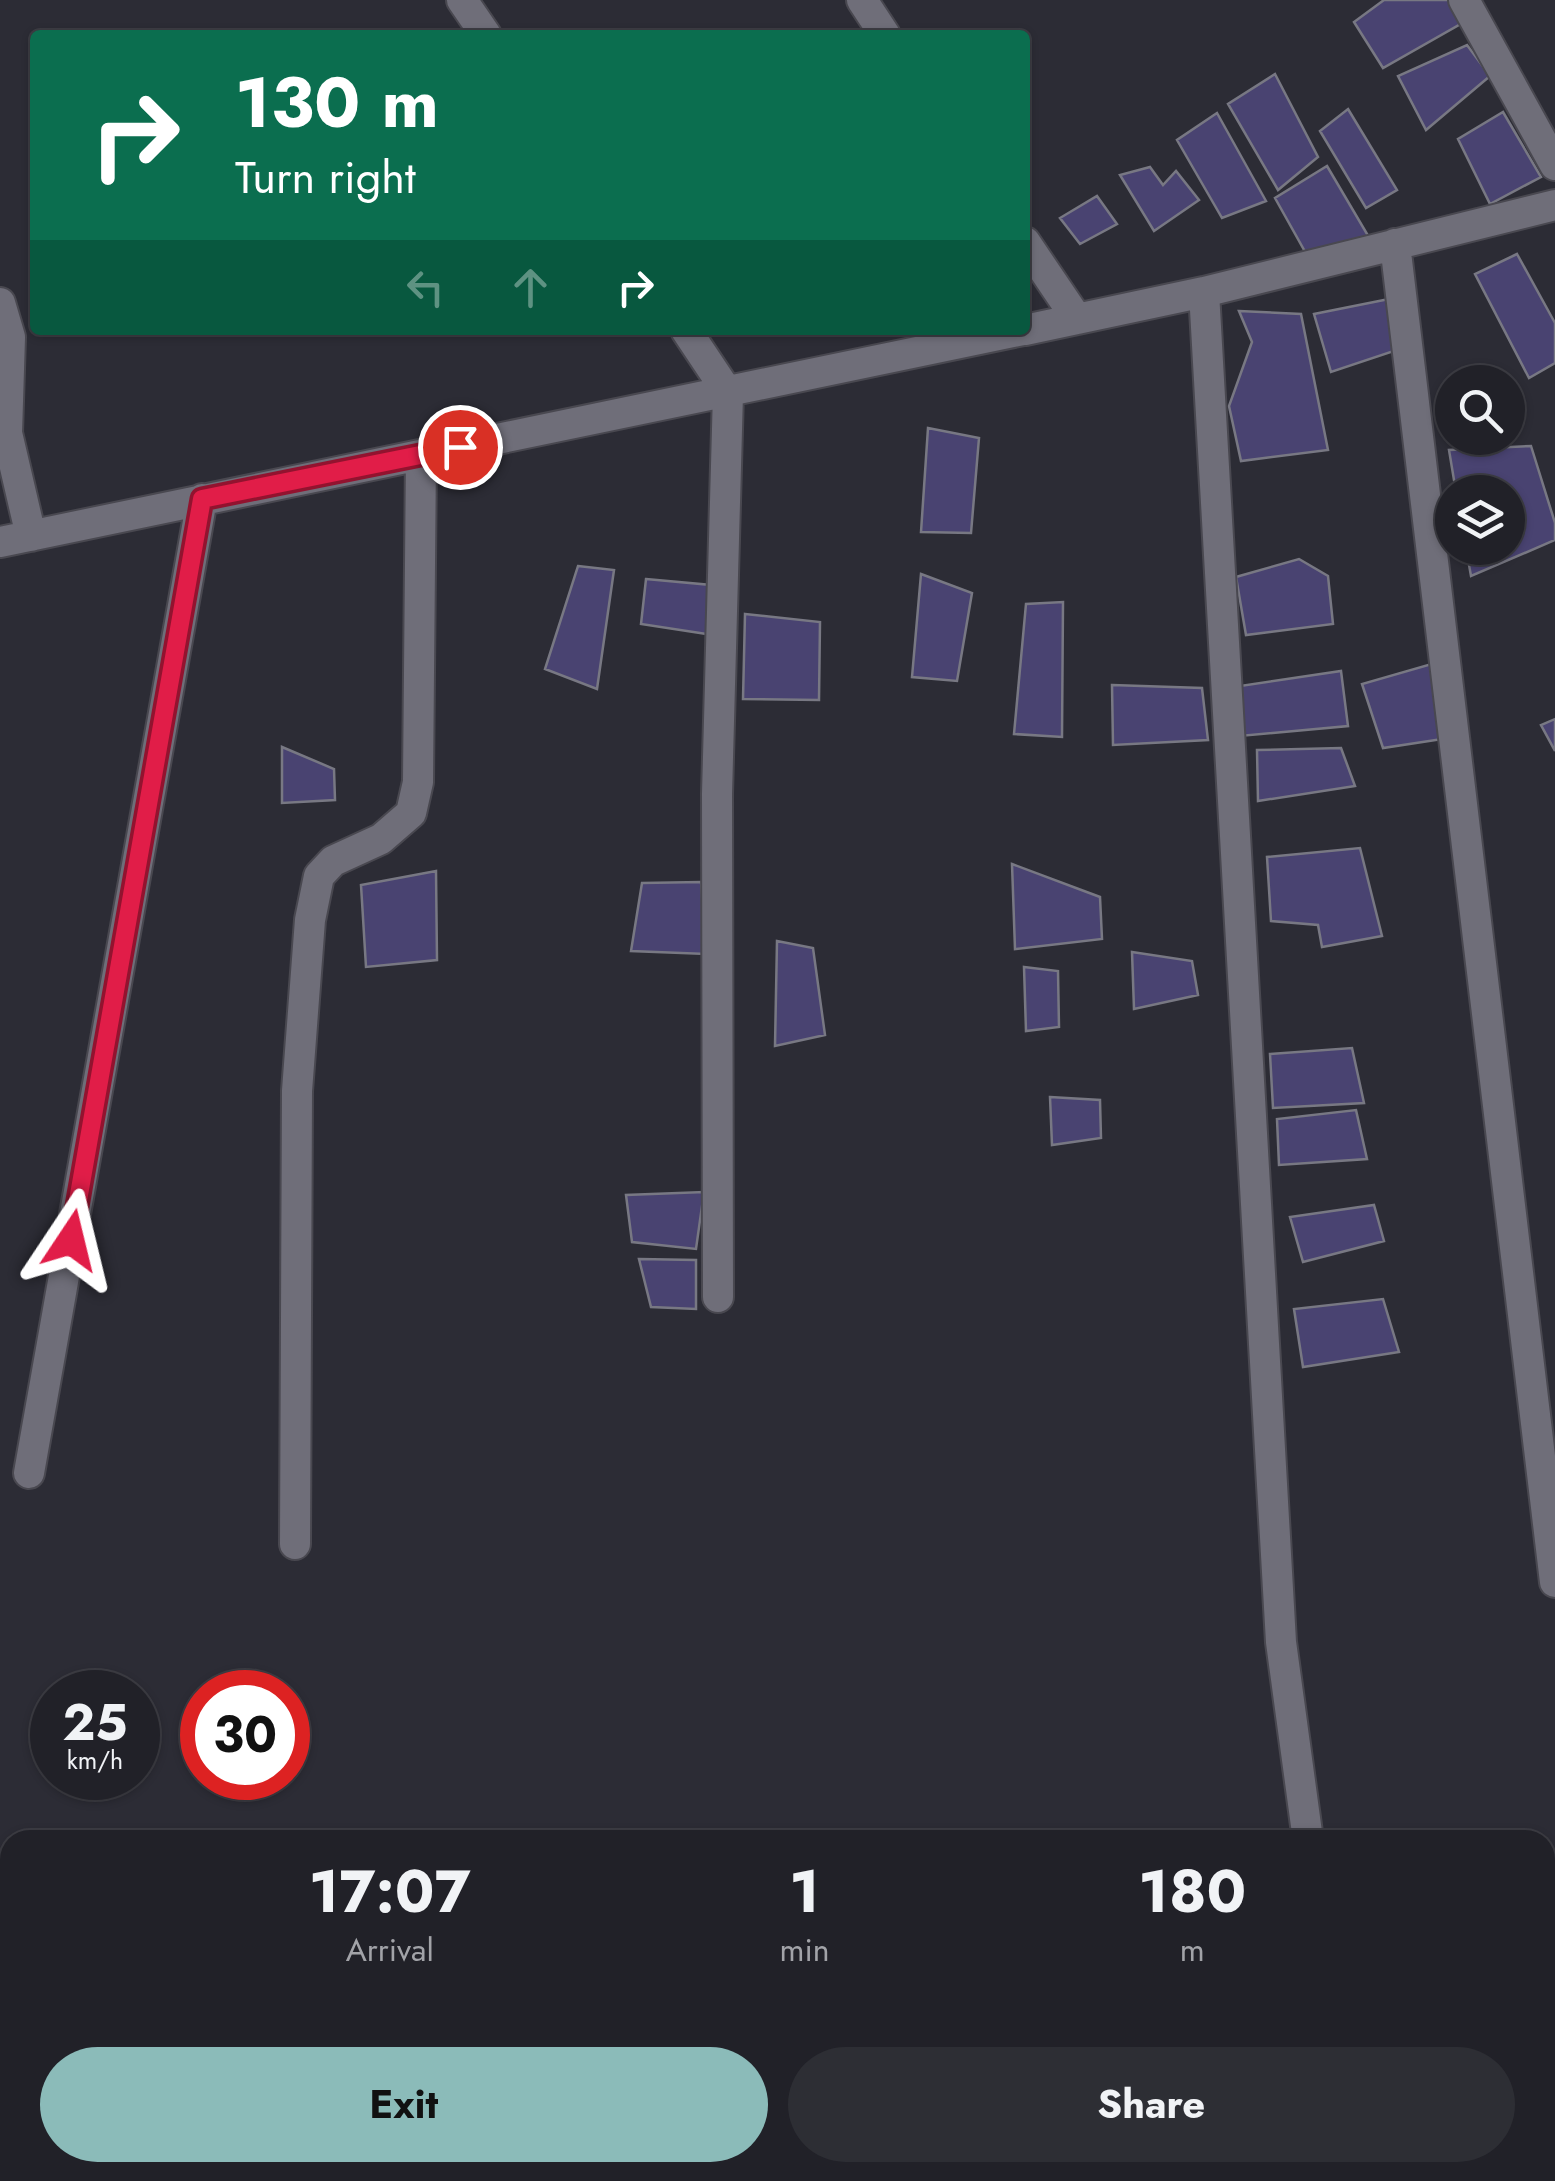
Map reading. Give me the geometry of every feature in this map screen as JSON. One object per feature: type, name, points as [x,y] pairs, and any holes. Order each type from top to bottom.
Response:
[{"type":"street","points":[[462,0],[483,30]]},
{"type":"street","points":[[862,0],[882,30]]},
{"type":"street","points":[[1464,0],[1555,165]]},
{"type":"street","points":[[1030,329],[1204,292],[1555,205]]},
{"type":"street","points":[[1395,244],[1555,1582]]},
{"type":"street","points":[[1030,249],[1077,319]]},
{"type":"street","points":[[1204,292],[1281,1642],[1307,1830]]},
{"type":"street","points":[[0,303],[10,337],[7,433],[31,536]]},
{"type":"street","points":[[689,335],[728,392],[717,794],[718,1297]]},
{"type":"street","points":[[0,542],[1000,335]]},
{"type":"street","points":[[295,1544],[297,1090],[310,920],[319,876],[333,861],[380,839],[411,812],[418,782],[421,455]]},
{"type":"street","points":[[29,1474],[202,499]]},
{"type":"building","points":[[1384,0],[1449,0],[1464,22],[1383,68],[1354,22]]},
{"type":"building","points":[[1467,45],[1490,76],[1426,130],[1398,76]]},
{"type":"building","points":[[1275,74],[1318,157],[1278,190],[1228,104]]},
{"type":"building","points":[[1348,109],[1397,190],[1366,208],[1320,131]]},
{"type":"building","points":[[1503,112],[1541,177],[1490,204],[1458,139]]},
{"type":"building","points":[[1217,113],[1266,201],[1222,218],[1177,140]]},
{"type":"building","points":[[1327,166],[1370,239],[1308,257],[1275,198]]},
{"type":"building","points":[[1150,167],[1163,185],[1176,171],[1199,200],[1154,231],[1120,175]]},
{"type":"building","points":[[1097,196],[1117,224],[1080,244],[1060,218]]},
{"type":"building","points":[[1517,254],[1555,323],[1555,363],[1529,378],[1475,274]]},
{"type":"building","points":[[1389,299],[1397,350],[1331,372],[1314,314]]},
{"type":"building","points":[[1239,311],[1301,314],[1328,450],[1241,461],[1229,406],[1252,342]]},
{"type":"building","points":[[928,428],[979,438],[971,533],[921,532]]},
{"type":"building","points":[[1525,446],[1531,446],[1555,523],[1555,540],[1525,553],[1525,475],[1453,475],[1450,455],[1525,455]]},
{"type":"building","points":[[1299,559],[1328,576],[1333,624],[1246,635],[1236,577]]},
{"type":"building","points":[[1469,565],[1497,565],[1471,576]]},
{"type":"building","points":[[578,566],[614,570],[597,689],[545,669]]},
{"type":"building","points":[[921,574],[972,593],[957,681],[912,677]]},
{"type":"building","points":[[646,579],[711,585],[713,635],[641,624]]},
{"type":"building","points":[[1063,602],[1062,737],[1014,734],[1026,604]]},
{"type":"building","points":[[745,614],[820,622],[819,700],[743,699]]},
{"type":"building","points":[[1435,663],[1449,738],[1383,748],[1362,684]]},
{"type":"building","points":[[1341,671],[1348,726],[1240,736],[1240,686]]},
{"type":"building","points":[[1112,685],[1202,688],[1208,740],[1113,745]]},
{"type":"building","points":[[1555,719],[1555,751],[1541,725]]},
{"type":"building","points":[[282,747],[334,769],[335,800],[282,803]]},
{"type":"building","points":[[1341,748],[1355,786],[1258,801],[1257,750]]},
{"type":"building","points":[[1360,848],[1382,936],[1322,947],[1318,925],[1271,921],[1267,857]]},
{"type":"building","points":[[1012,864],[1100,897],[1102,939],[1015,949]]},
{"type":"building","points":[[436,871],[437,960],[366,967],[361,885]]},
{"type":"building","points":[[701,882],[706,954],[631,951],[642,883]]},
{"type":"building","points":[[777,941],[813,948],[825,1035],[775,1046]]},
{"type":"building","points":[[1132,952],[1192,961],[1198,995],[1134,1009]]},
{"type":"building","points":[[1024,967],[1058,971],[1059,1027],[1026,1031]]},
{"type":"building","points":[[1352,1048],[1364,1103],[1273,1108],[1270,1054]]},
{"type":"building","points":[[1050,1097],[1100,1100],[1101,1138],[1052,1145]]},
{"type":"building","points":[[1356,1110],[1367,1159],[1279,1165],[1277,1119]]},
{"type":"building","points":[[704,1192],[696,1249],[632,1242],[626,1195]]},
{"type":"building","points":[[1374,1205],[1384,1241],[1303,1262],[1290,1217]]},
{"type":"building","points":[[639,1259],[696,1260],[696,1309],[651,1307]]},
{"type":"building","points":[[1383,1299],[1399,1352],[1303,1367],[1294,1309]]},
{"type":"route","points":[[71,1240],[202,499],[460,447]]}]
